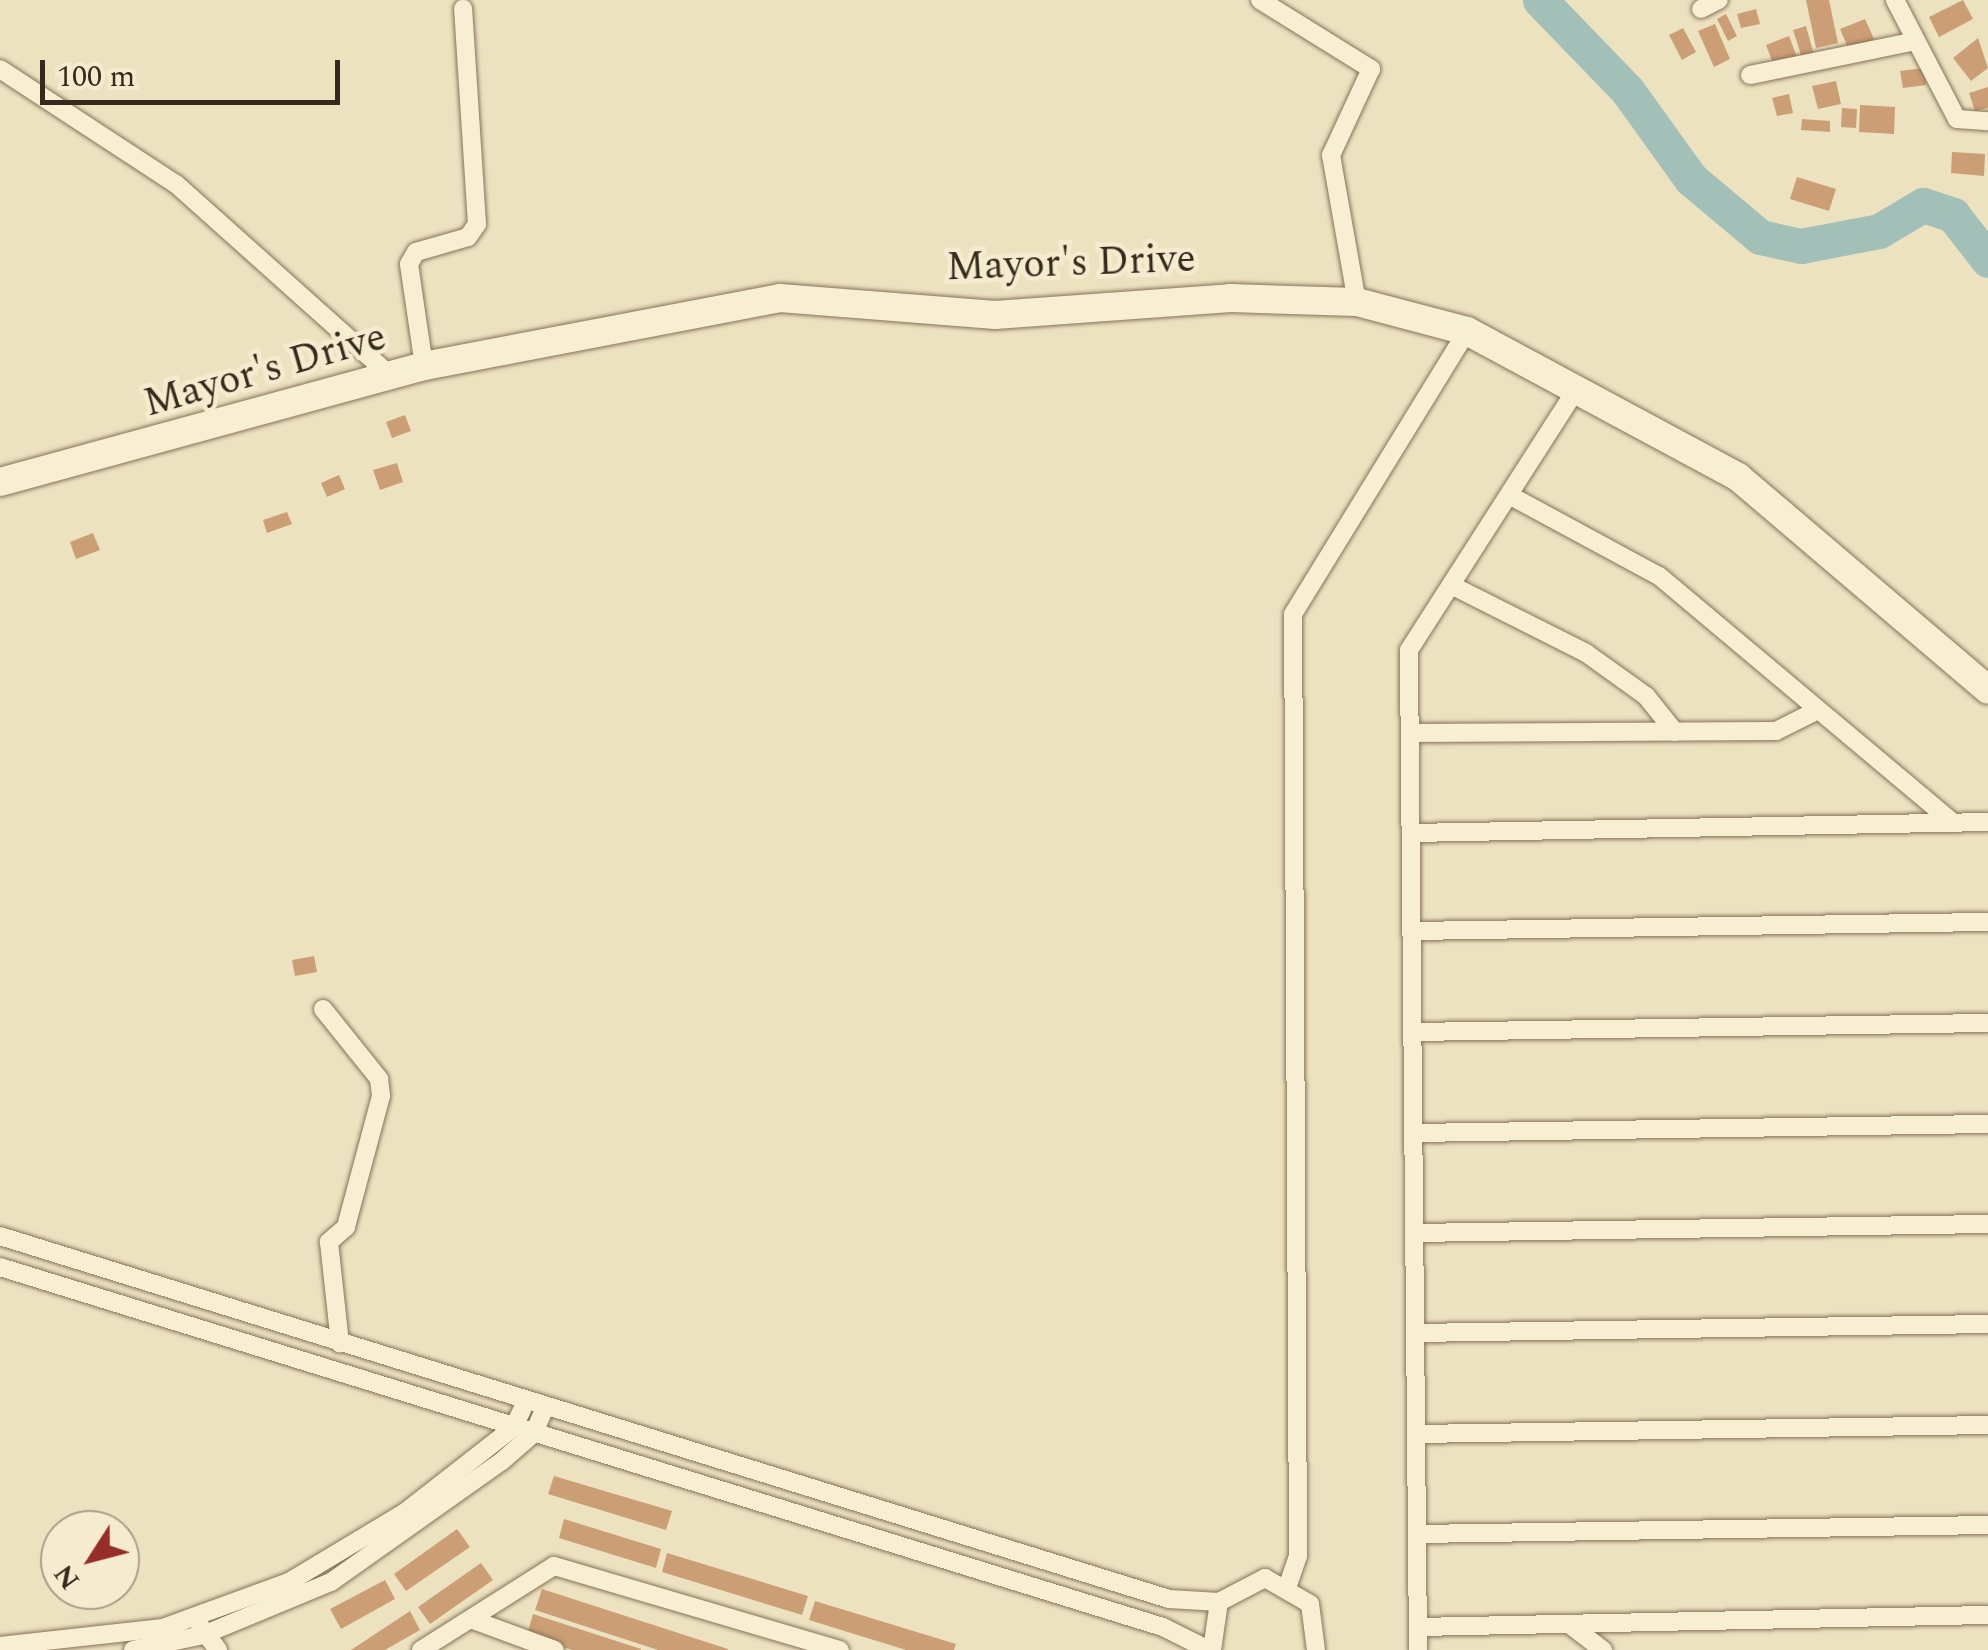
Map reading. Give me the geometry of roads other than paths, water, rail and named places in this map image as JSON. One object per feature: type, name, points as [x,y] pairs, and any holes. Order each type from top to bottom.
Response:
[{"type":"street","points":[[1260,0],[1371,69],[1332,156],[1357,302]]},
{"type":"street","points":[[1701,9],[1719,0]]},
{"type":"street","points":[[1894,0],[1957,119],[1988,121]]},
{"type":"street","points":[[424,366],[409,264],[416,252],[468,237],[477,224],[463,8]]},
{"type":"street","points":[[1750,76],[1916,41]]},
{"type":"street","points":[[0,69],[176,184],[392,376]]},
{"type":"street","name":"Mayor's Drive","points":[[0,482],[424,366],[780,298],[995,316],[1230,298],[1357,302],[1467,331],[1577,388],[1772,500],[1988,690]]},
{"type":"street","points":[[1288,1585],[1298,1556],[1293,614],[1467,331]]},
{"type":"street","points":[[1418,1650],[1409,650],[1577,388]]},
{"type":"street","points":[[1509,495],[1658,576],[1812,713],[1952,822]]},
{"type":"street","points":[[1451,585],[1586,653],[1646,696],[1674,732]]},
{"type":"street","points":[[1410,733],[1776,731],[1812,713]]},
{"type":"street","points":[[1411,833],[1988,822]]},
{"type":"street","points":[[1412,931],[1988,922]]},
{"type":"street","points":[[323,1009],[379,1079],[381,1096],[346,1227],[329,1242],[340,1343]]},
{"type":"street","points":[[1413,1032],[1988,1023]]},
{"type":"street","points":[[1414,1133],[1988,1124]]},
{"type":"street","points":[[1414,1233],[1988,1224]]},
{"type":"street","points":[[0,1236],[1169,1599],[1219,1602],[1247,1581],[1288,1585],[1310,1604],[1317,1644],[1338,1650]]},
{"type":"street","points":[[0,1267],[1163,1627],[1210,1650],[1219,1602]]},
{"type":"street","points":[[1415,1333],[1988,1324]]},
{"type":"street","points":[[0,1646],[200,1626],[340,1557],[514,1427],[536,1404]]},
{"type":"street","points":[[133,1650],[358,1566],[534,1433],[536,1404]]},
{"type":"street","points":[[1416,1434],[1988,1425]]},
{"type":"street","points":[[1417,1534],[1988,1525]]},
{"type":"street","points":[[420,1650],[554,1566],[840,1650]]},
{"type":"street","points":[[1418,1628],[1988,1615]]},
{"type":"street","points":[[473,1620],[555,1650]]},
{"type":"street","points":[[1569,1624],[1603,1650]]},
{"type":"street","points":[[200,1626],[218,1650]]},
{"type":"waterway","points":[[1540,0],[1627,90],[1691,179],[1760,237],[1801,246],[1879,231],[1923,205],[1953,215],[1988,260]]}]
